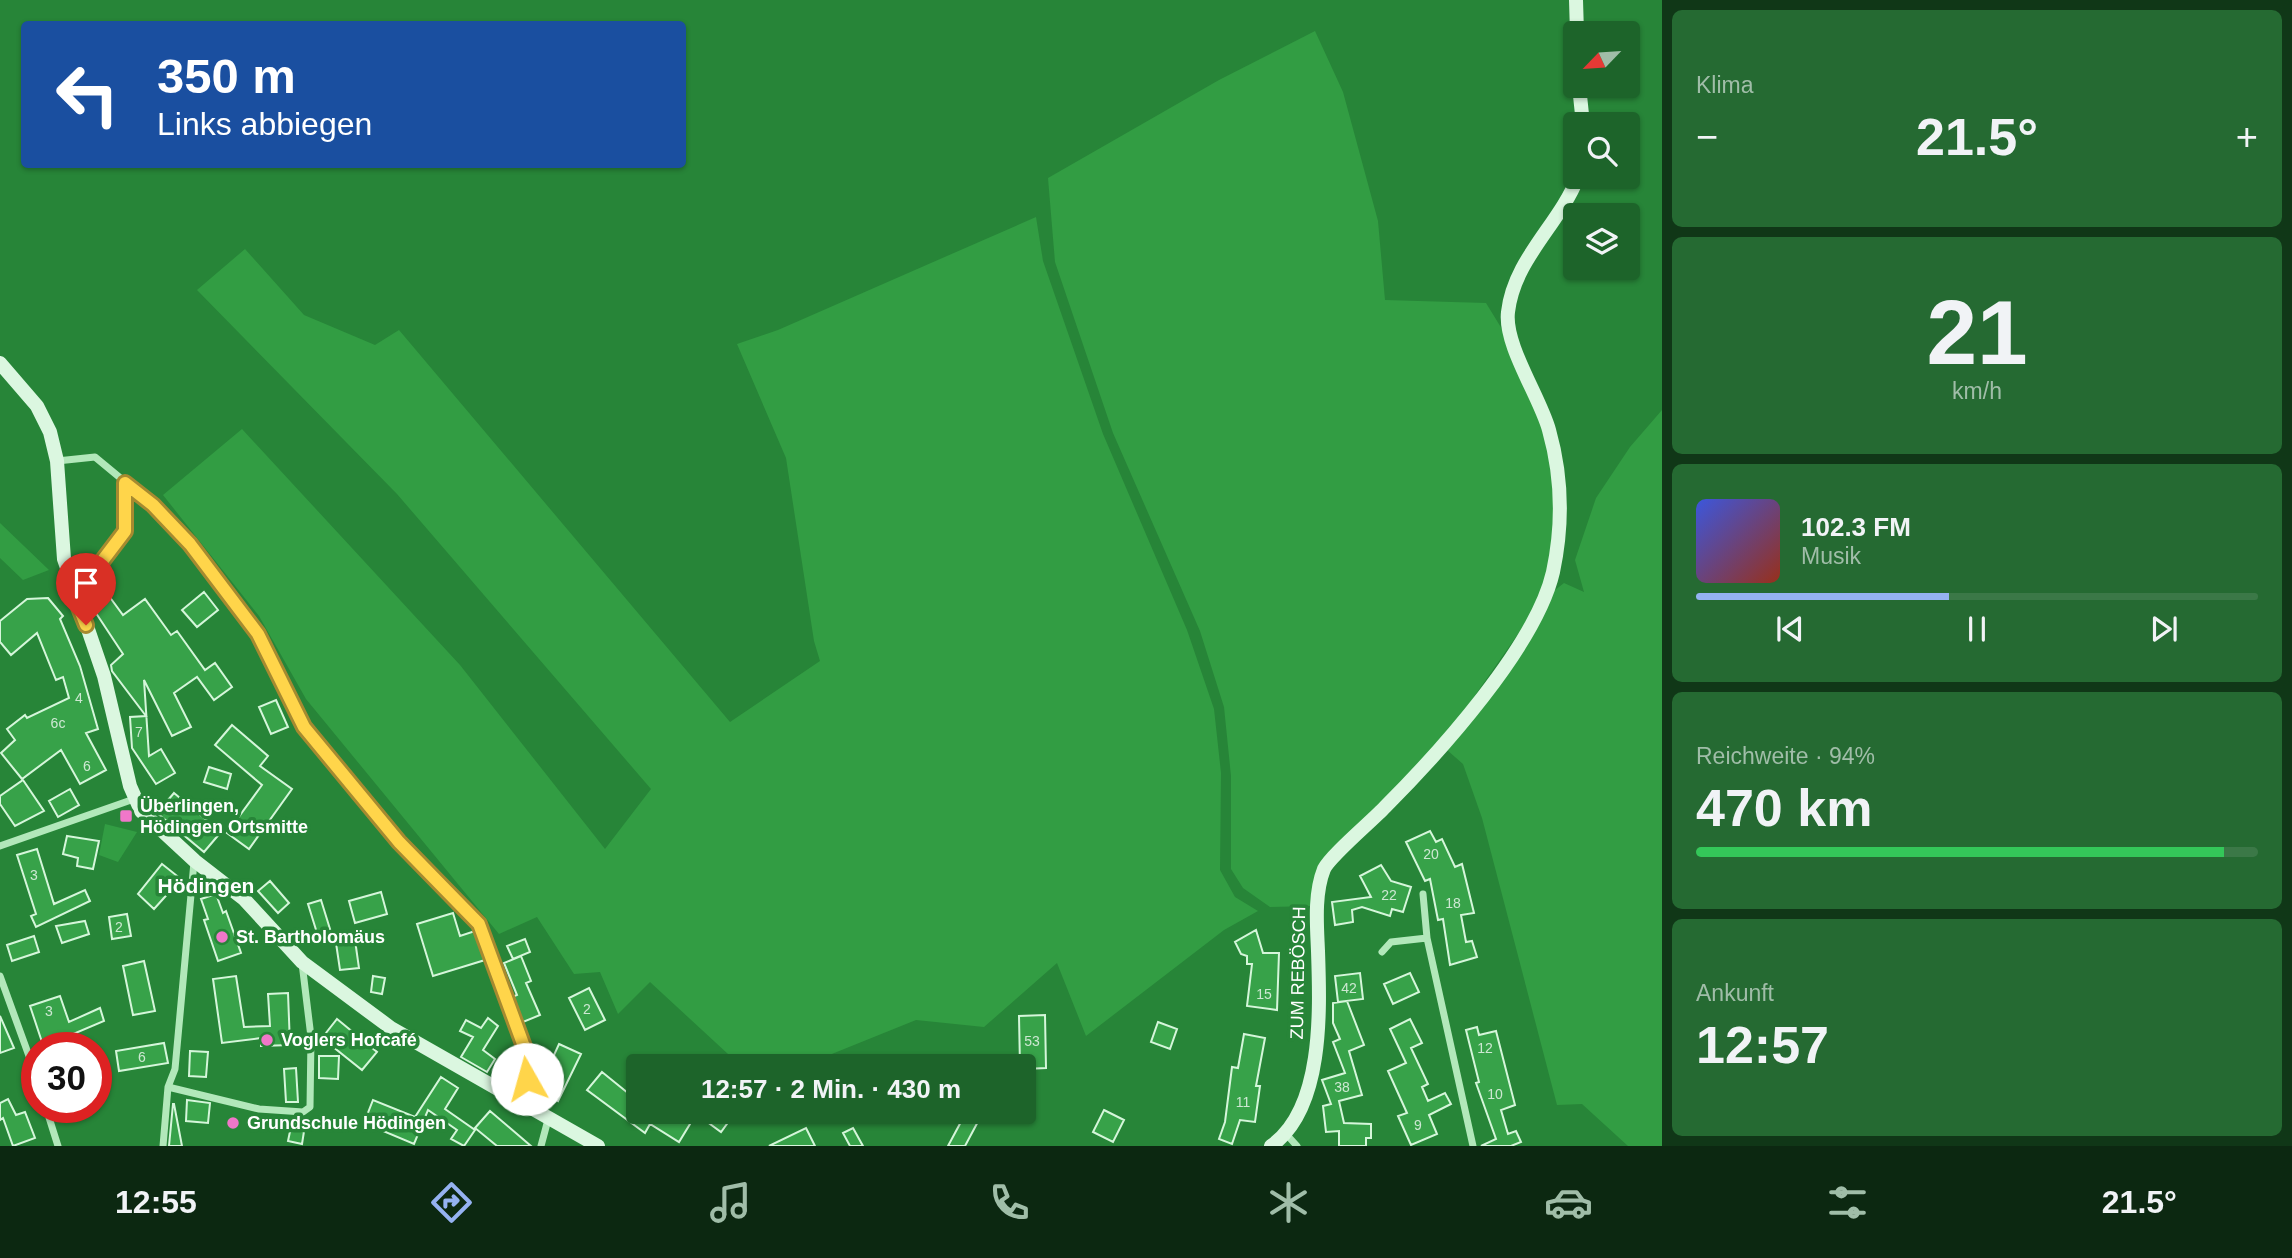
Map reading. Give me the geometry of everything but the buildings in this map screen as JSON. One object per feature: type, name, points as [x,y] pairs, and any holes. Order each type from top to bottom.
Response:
[{"type":"street","points":[[1576,0],[1577,21]]},
{"type":"street","name":"ZUM REBÖSCH","points":[[1271,1146],[1292,1140],[1308,1093],[1316,1049],[1317,911],[1324,868],[1440,752],[1518,647],[1537,614],[1552,573],[1559,528],[1559,484],[1549,429],[1517,354],[1507,314],[1521,266],[1573,189]]},
{"type":"street","points":[[0,363],[37,406],[50,432],[57,461],[64,559],[72,590],[104,676],[134,799],[141,811],[195,861],[244,899],[302,962],[391,1028],[550,1116],[598,1146]]},
{"type":"street","points":[[57,461],[95,457],[153,505],[190,544],[258,634],[304,727],[399,842],[479,924],[526,1052],[529,1105]]},
{"type":"street","points":[[0,846],[134,799]]},
{"type":"street","points":[[163,1146],[168,1087],[175,1069],[195,861]]},
{"type":"street","points":[[1423,894],[1427,938],[1473,1146]]},
{"type":"street","points":[[1382,952],[1391,942],[1427,938]]},
{"type":"street","points":[[168,1087],[259,1109],[303,1112],[310,1107],[311,1037],[302,962]]},
{"type":"street","points":[[0,976],[21,1034]]},
{"type":"street","points":[[541,1146],[550,1116]]},
{"type":"street","points":[[51,1123],[58,1146]]},
{"type":"lane","points":[[72,590],[95,569],[125,531],[125,483]]},
{"type":"green space","points":[[1315,31],[1343,92],[1378,221],[1385,300],[1486,303],[1505,334],[1543,428],[1554,483],[1554,525],[1549,572],[1534,611],[1436,751],[1320,867],[1313,906],[1270,907],[1243,888],[1231,869],[1231,776],[1224,707],[1200,631],[1113,433],[1055,262],[1048,178],[1219,80]]},
{"type":"green space","points":[[1036,217],[1043,261],[1103,434],[1187,630],[1214,709],[1221,773],[1220,870],[1235,897],[1258,911],[1224,930],[1086,1036],[1057,963],[984,1027],[916,1020],[832,1054],[728,1054],[650,982],[618,1014],[600,972],[574,974],[537,917],[499,934],[306,699],[259,616],[163,495],[242,429],[460,665],[605,849],[651,789],[397,494],[197,290],[245,249],[304,315],[375,345],[399,330],[730,722],[820,661],[814,641],[786,458],[737,344],[778,330]]},
{"type":"green space","points":[[1662,410],[1662,1146],[1628,1146],[1582,1104],[1557,1105],[1482,818],[1463,764],[1447,750],[1550,594],[1564,583],[1584,592],[1575,560],[1596,498],[1630,447]]},
{"type":"green space","points":[[0,523],[49,570],[23,580],[0,558]]},
{"type":"green space","points":[[105,824],[137,832],[118,862],[99,855]]},
{"type":"place","name":"Überlingen, Hödingen Ortsmitte","points":[[126,816]]},
{"type":"place","name":"St. Bartholomäus","points":[[222,937]]},
{"type":"place","name":"Voglers Hofcafé","points":[[267,1040]]},
{"type":"place","name":"Grundschule Hödingen","points":[[233,1123]]},
{"type":"district","name":"Hödingen","points":[[206,886]]},
{"type":"route","points":[[86,625],[72,590],[87,578],[125,531],[125,483],[153,505],[190,544],[258,634],[304,727],[399,842],[479,924],[526,1052],[527,1079]]}]
